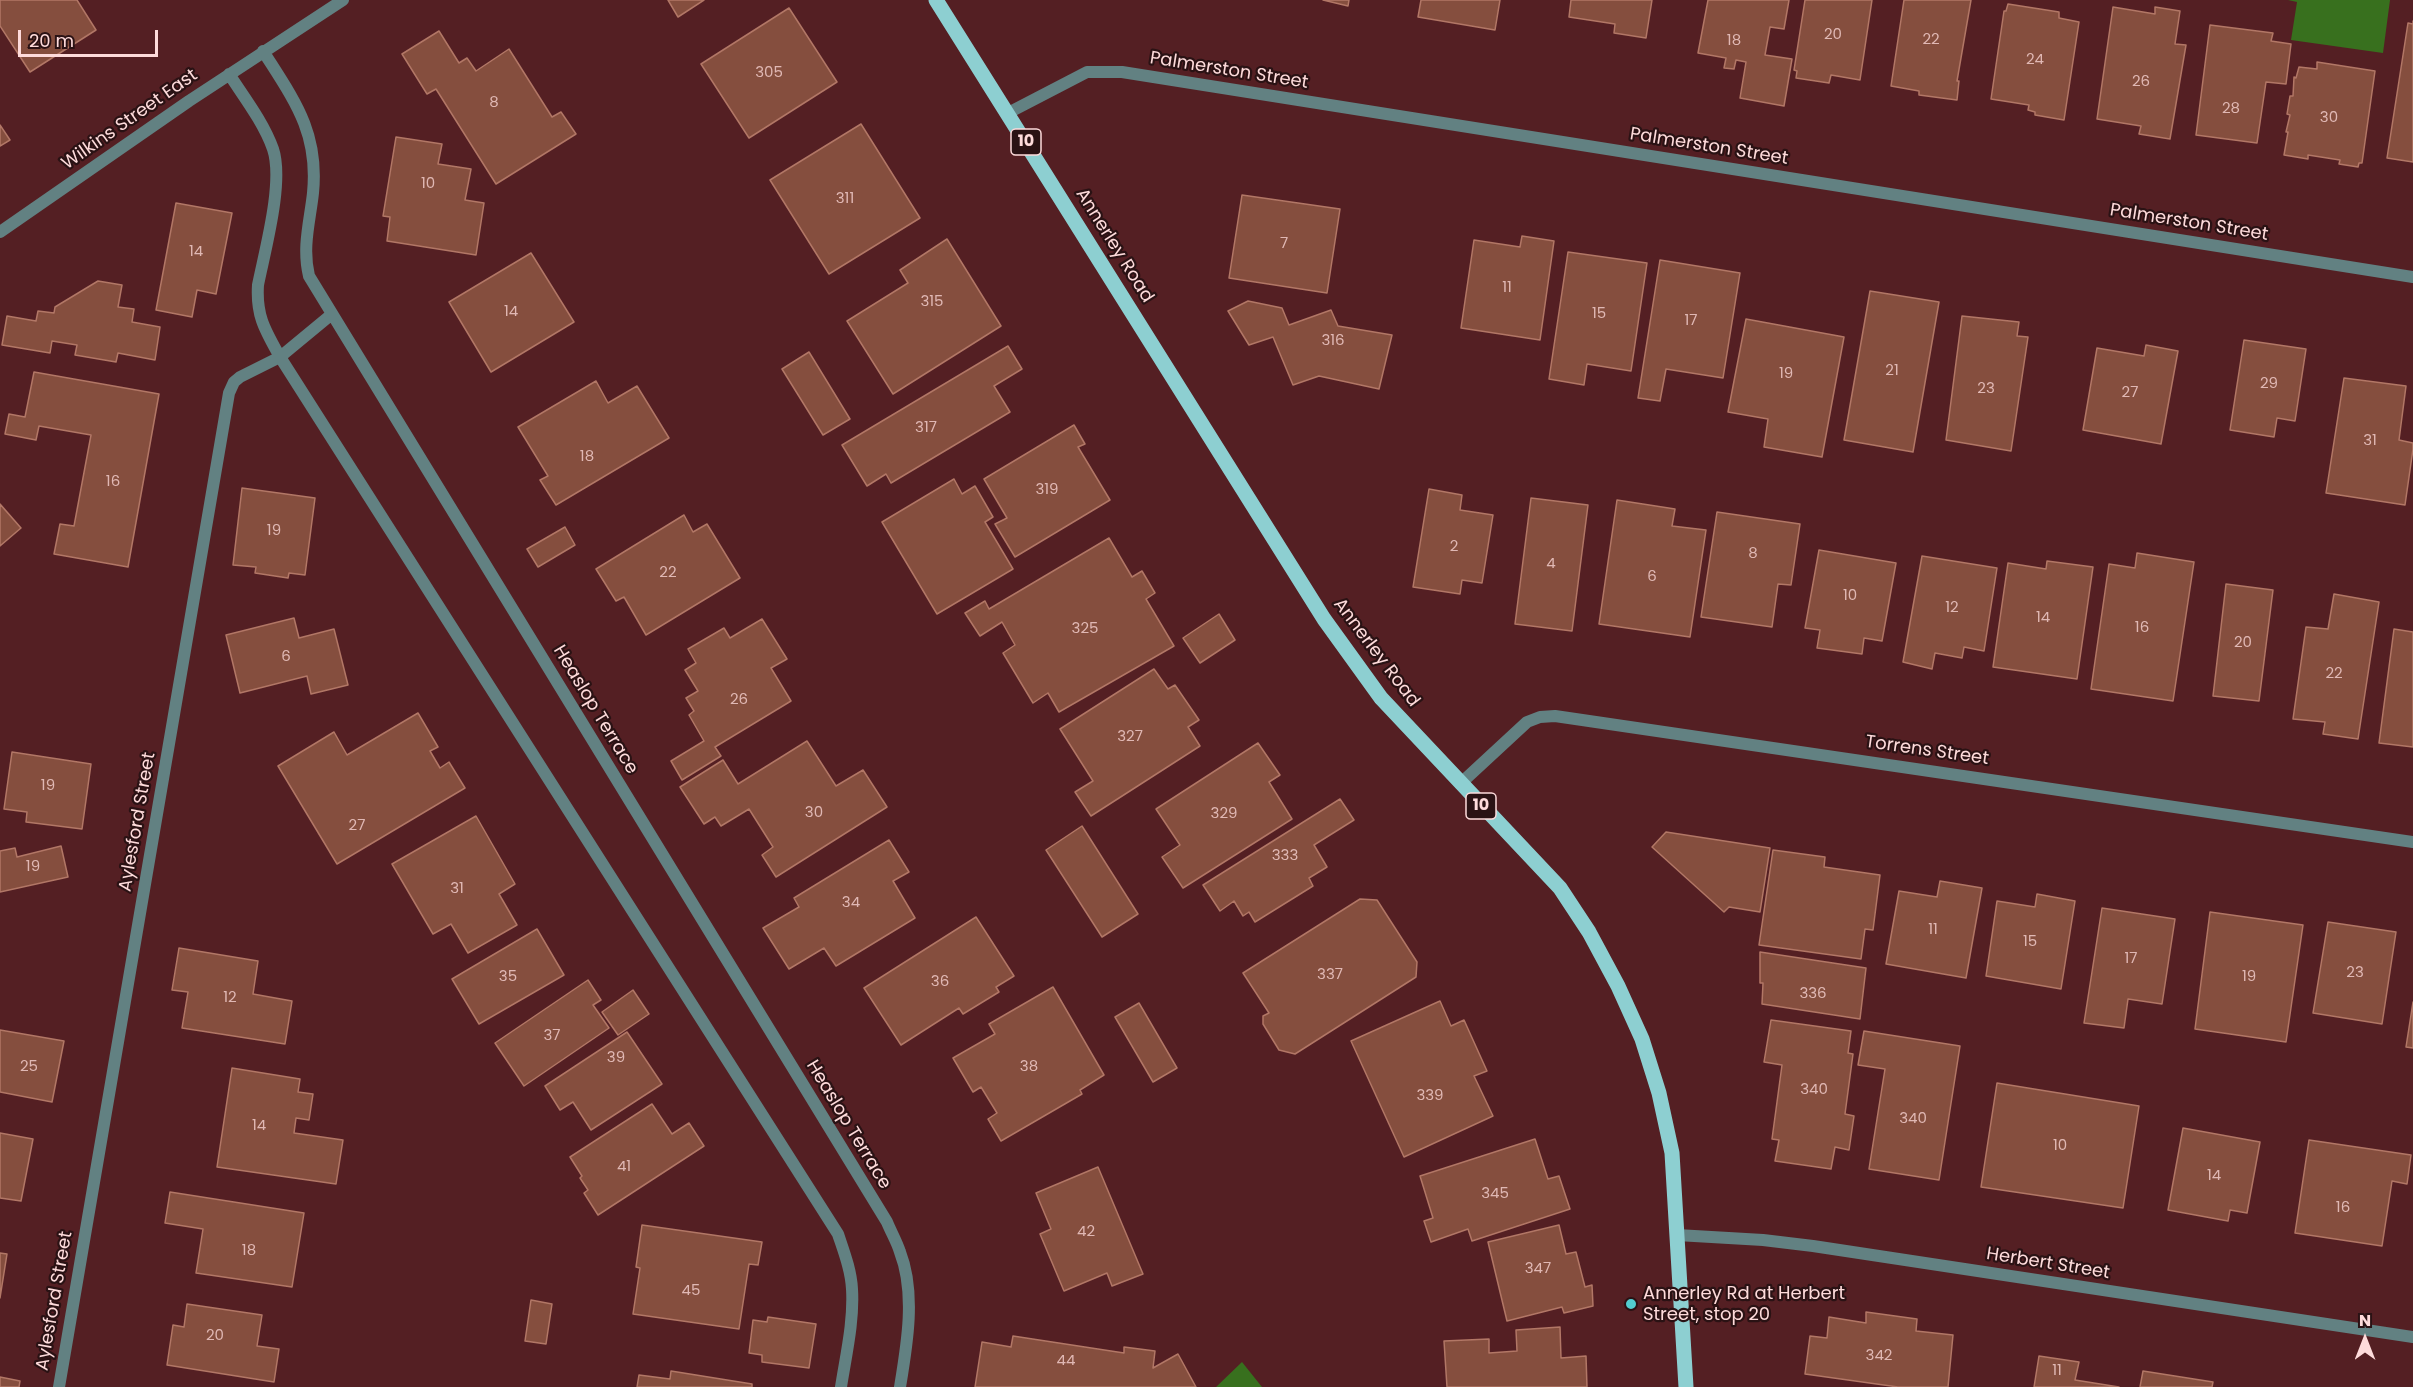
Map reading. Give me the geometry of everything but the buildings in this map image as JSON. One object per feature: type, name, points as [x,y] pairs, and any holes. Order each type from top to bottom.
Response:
[{"type":"main road","name":"Annerley Road","points":[[936,0],[1324,619],[1381,698],[1560,888],[1589,932],[1618,986],[1642,1039],[1659,1093],[1672,1154],[1686,1387]]},
{"type":"street","name":"Wilkins Street East","points":[[0,232],[263,51],[343,0]]},
{"type":"street","name":"Heaslop Terrace","points":[[263,51],[298,106],[312,144],[315,168],[305,245],[309,276],[886,1222],[901,1253],[907,1284],[908,1317],[900,1387]]},
{"type":"street","name":"Palmerston Street","points":[[1008,113],[1087,72],[1122,72],[2413,277]]},
{"type":"street","points":[[229,74],[267,136],[275,159],[276,185],[257,301],[262,325],[280,357],[838,1234],[847,1258],[852,1289],[850,1334],[841,1387]]},
{"type":"street","name":"Aylesford Street","points":[[59,1387],[229,393],[234,382],[240,377],[280,357],[332,314]]},
{"type":"street","name":"Torrens Street","points":[[1460,784],[1527,722],[1540,717],[1555,716],[2413,842]]},
{"type":"street","name":"Herbert Street","points":[[1677,1235],[1763,1240],[1813,1246],[2413,1337]]},
{"type":"green space","points":[[2288,0],[2390,0],[2383,53],[2291,40],[2297,2]]},
{"type":"green space","points":[[1242,1362],[1262,1387],[1216,1387]]},
{"type":"place","name":"Annerley Rd at Herbert Street, stop 20","points":[[1631,1304]]}]
